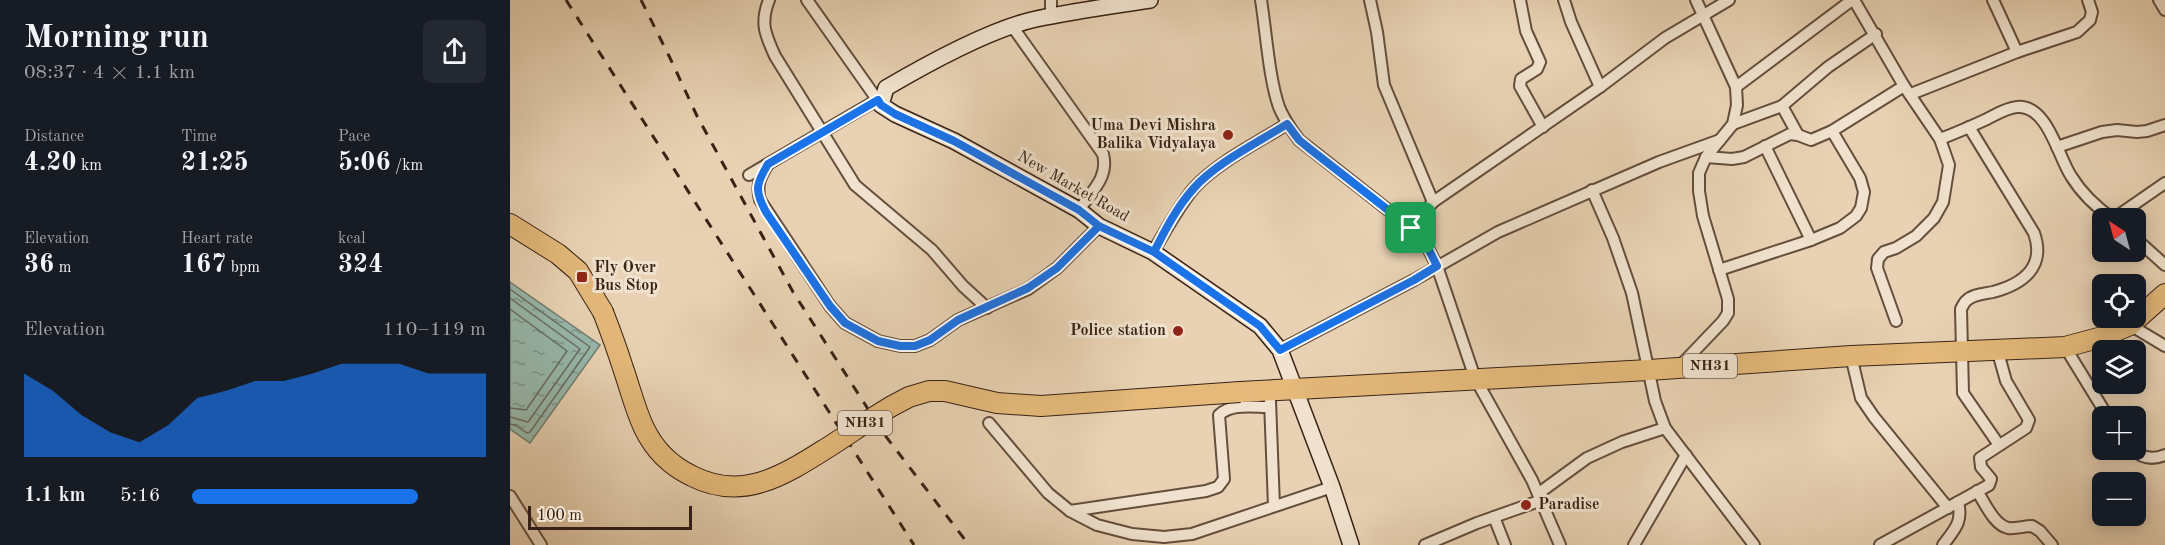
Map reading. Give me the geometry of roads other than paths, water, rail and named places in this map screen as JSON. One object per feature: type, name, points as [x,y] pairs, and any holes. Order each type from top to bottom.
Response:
[{"type":"highway","name":"NH31","points":[[510,224],[558,254],[578,271],[603,312],[635,406],[654,445],[668,461],[685,473],[699,480],[729,487],[767,482],[788,473],[892,406],[909,397],[929,391],[945,391],[997,403],[1034,406],[1240,392],[1270,399],[1294,389],[1649,370],[1851,356],[2065,347],[2125,328]]},
{"type":"highway","name":"NH31","points":[[2146,311],[2165,294]]},
{"type":"street","points":[[769,0],[763,16],[768,41],[855,185],[932,250],[963,286],[987,308]]},
{"type":"street","points":[[807,0],[879,102]]},
{"type":"street","points":[[1051,0],[1051,17]]},
{"type":"street","points":[[749,175],[822,131],[879,102],[886,88],[906,76],[979,40],[1012,26],[1094,5],[1150,0]]},
{"type":"street","points":[[1261,0],[1279,107],[1287,124],[1299,140],[1411,228],[1425,242],[1437,266],[1475,378],[1540,496],[1560,545]]},
{"type":"street","points":[[1370,0],[1384,85],[1433,202]]},
{"type":"street","points":[[1520,0],[1528,38],[1540,62],[1537,69],[1521,79],[1520,86],[1543,127]]},
{"type":"street","points":[[1563,0],[1600,87]]},
{"type":"street","points":[[1679,368],[1728,313],[1728,299],[1702,216],[1699,173],[1706,156],[1733,124],[1737,105],[1736,87],[1696,0]]},
{"type":"street","points":[[1411,228],[1433,202],[1600,87],[1665,38],[1729,0]]},
{"type":"street","points":[[1736,87],[1853,0],[1876,34],[1907,90],[1940,139],[1949,165],[1943,202],[1934,218],[1916,236],[1884,252],[1878,259],[1877,268],[1896,321]]},
{"type":"street","points":[[1993,0],[2017,52]]},
{"type":"street","points":[[1706,156],[1732,159],[1744,157],[1790,134],[1811,141],[1907,90],[2077,32],[2090,20],[2092,12],[2088,0]]},
{"type":"street","points":[[2159,0],[2165,10]]},
{"type":"street","points":[[1012,26],[1103,154],[1106,166],[1102,177],[1079,210]]},
{"type":"street","points":[[1733,124],[1782,106],[1828,67],[1876,34]]},
{"type":"street","name":"New Market Road","points":[[879,102],[895,114],[954,141],[1079,210],[1099,226],[1154,252],[1260,326],[1280,350],[1332,487],[1351,545]]},
{"type":"street","points":[[1782,106],[1798,135]]},
{"type":"street","points":[[1940,139],[2007,109],[2030,108],[2044,123],[2071,176],[2097,208]]},
{"type":"street","points":[[1154,252],[1180,207],[1210,173],[1287,124]]},
{"type":"street","points":[[2056,147],[2102,132],[2117,129],[2147,131],[2165,125]]},
{"type":"street","points":[[1969,127],[2034,233],[2039,245],[2035,266],[2017,283],[1965,301],[1961,309],[1963,393],[1999,445]]},
{"type":"street","points":[[1719,270],[1810,240],[1840,228],[1856,216],[1861,208],[1864,192],[1860,178],[1832,131]]},
{"type":"street","points":[[1280,350],[1498,232],[1659,162],[1720,140]]},
{"type":"street","points":[[1765,146],[1810,240]]},
{"type":"street","points":[[768,164],[757,188],[760,200],[830,306],[845,323],[878,341],[900,346],[915,346],[930,340],[958,320],[1043,279],[1099,226]]},
{"type":"street","points":[[2129,208],[2165,183]]},
{"type":"street","points":[[1592,190],[1632,293],[1655,401],[1665,428],[1754,545]]},
{"type":"street","points":[[2146,249],[2165,266]]},
{"type":"street","points":[[2134,328],[2165,346]]},
{"type":"street","points":[[2065,347],[2101,406]]},
{"type":"street","points":[[1880,545],[1989,485],[1991,479],[1981,467],[1980,458],[2026,428],[2029,420],[2012,393],[1997,349]]},
{"type":"street","points":[[1851,356],[1862,398],[1874,417],[1961,513],[1960,520],[1943,545]]},
{"type":"street","points":[[1070,511],[1206,491],[1218,487],[1224,479],[1219,415],[1224,410],[1270,399],[1274,506]]},
{"type":"street","points":[[989,423],[1048,493],[1070,511],[1097,525],[1132,534],[1164,537],[1192,534],[1332,487]]},
{"type":"street","points":[[1425,545],[1540,496],[1587,458],[1622,442],[1665,428]]},
{"type":"street","points":[[1634,545],[1686,455]]},
{"type":"street","points":[[2146,457],[2165,455]]},
{"type":"street","points":[[1977,491],[1998,524],[2006,528],[2032,526],[2040,531],[2052,545]]},
{"type":"street","points":[[510,496],[541,545]]},
{"type":"street","points":[[1494,517],[1505,545]]},
{"type":"water","points":[[510,282],[600,345],[530,443],[510,429]]},
{"type":"railway","points":[[566,0],[914,545]]},
{"type":"railway","points":[[641,0],[697,116],[793,292],[884,434],[969,545]]},
{"type":"place","name":"Uma Devi Mishra Balika Vidyalaya","points":[[1228,135]]},
{"type":"place","name":"Fly Over Bus Stop","points":[[582,277]]},
{"type":"place","name":"Police station","points":[[1178,331]]},
{"type":"place","name":"Paradise","points":[[1526,505]]}]
